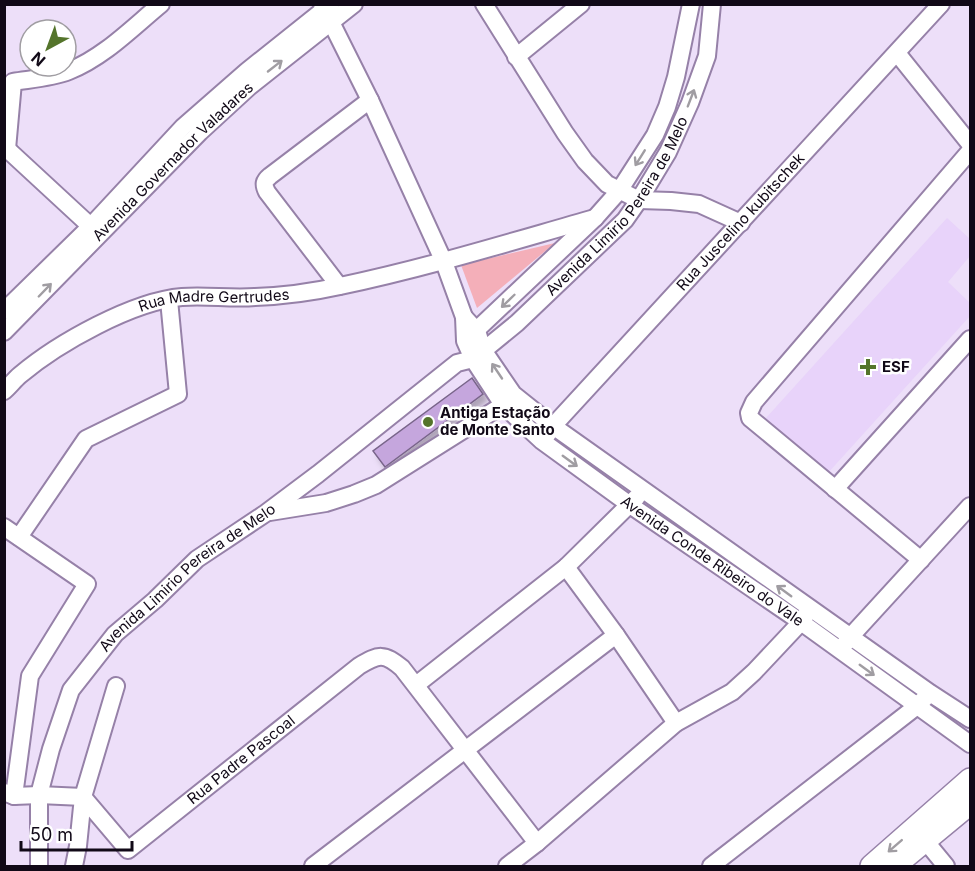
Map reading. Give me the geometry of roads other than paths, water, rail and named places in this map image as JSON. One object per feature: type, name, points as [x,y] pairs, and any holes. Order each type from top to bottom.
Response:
[{"type":"street","points":[[95,231],[6,150],[9,78],[48,76],[67,72],[85,64],[161,4]]},
{"type":"street","name":"Avenida Governador Valadares","points":[[4,332],[171,151],[200,132],[327,10],[354,4]]},
{"type":"street","points":[[484,4],[565,133],[585,161],[607,184],[639,200],[699,204],[741,223]]},
{"type":"street","points":[[516,57],[581,4]]},
{"type":"street","name":"Avenida Limirio Pereira de Melo","points":[[471,357],[471,336],[595,218],[619,191],[654,135],[667,107],[676,77],[691,4]]},
{"type":"street","name":"Avenida Limirio Pereira de Melo","points":[[39,867],[39,795],[51,749],[71,690],[115,634],[155,600],[197,559],[266,513],[517,322],[625,220],[668,152],[690,103],[707,56],[712,4]]},
{"type":"street","name":"Rua Juscelino kubitschek","points":[[542,441],[553,426],[941,4]]},
{"type":"street","points":[[327,10],[444,262],[471,336]]},
{"type":"street","points":[[897,53],[965,125],[970,144]]},
{"type":"street","points":[[339,286],[264,185],[265,180],[370,100]]},
{"type":"street","points":[[921,560],[750,418],[749,413],[754,402],[970,151]]},
{"type":"street","name":"Rua Madre Gertrudes","points":[[4,391],[20,375],[53,351],[132,310],[158,301],[182,297],[254,297],[339,286],[444,262],[595,218]]},
{"type":"street","name":"Avenida Governador Valadares","points":[[4,311],[95,231]]},
{"type":"street","points":[[19,537],[86,439],[178,394],[169,300]]},
{"type":"street","name":"Avenida Conde Ribeiro do Vale","points":[[471,336],[471,357],[542,441],[630,505],[805,616],[851,636],[970,719]]},
{"type":"street","points":[[835,489],[970,339]]},
{"type":"street","points":[[266,513],[326,503],[376,485],[508,399]]},
{"type":"street","name":"Avenida Conde Ribeiro do Vale","points":[[508,399],[553,426],[644,490],[805,616],[840,651],[970,744]]},
{"type":"street","points":[[537,843],[416,685],[566,567],[644,490]]},
{"type":"street","points":[[840,651],[921,560],[964,523],[970,506]]},
{"type":"street","points":[[4,527],[87,584],[30,676],[10,794],[83,797]]},
{"type":"street","points":[[566,567],[616,634],[676,723]]},
{"type":"street","points":[[507,867],[676,723],[732,692],[754,672],[805,616]]},
{"type":"street","points":[[313,867],[616,634]]},
{"type":"street","name":"Rua Padre Pascoal","points":[[83,797],[128,850],[372,658],[382,655],[392,659],[416,685]]},
{"type":"street","points":[[74,867],[83,797],[116,686]]},
{"type":"street","points":[[711,867],[917,706],[930,693]]},
{"type":"street","points":[[895,867],[920,834],[970,779]]},
{"type":"street","points":[[871,867],[970,804]]},
{"type":"street","points":[[920,834],[946,867]]},
{"type":"place","name":"ESF","points":[[868,367]]},
{"type":"place","name":"Antiga Estação de Monte Santo","points":[[428,422]]}]
